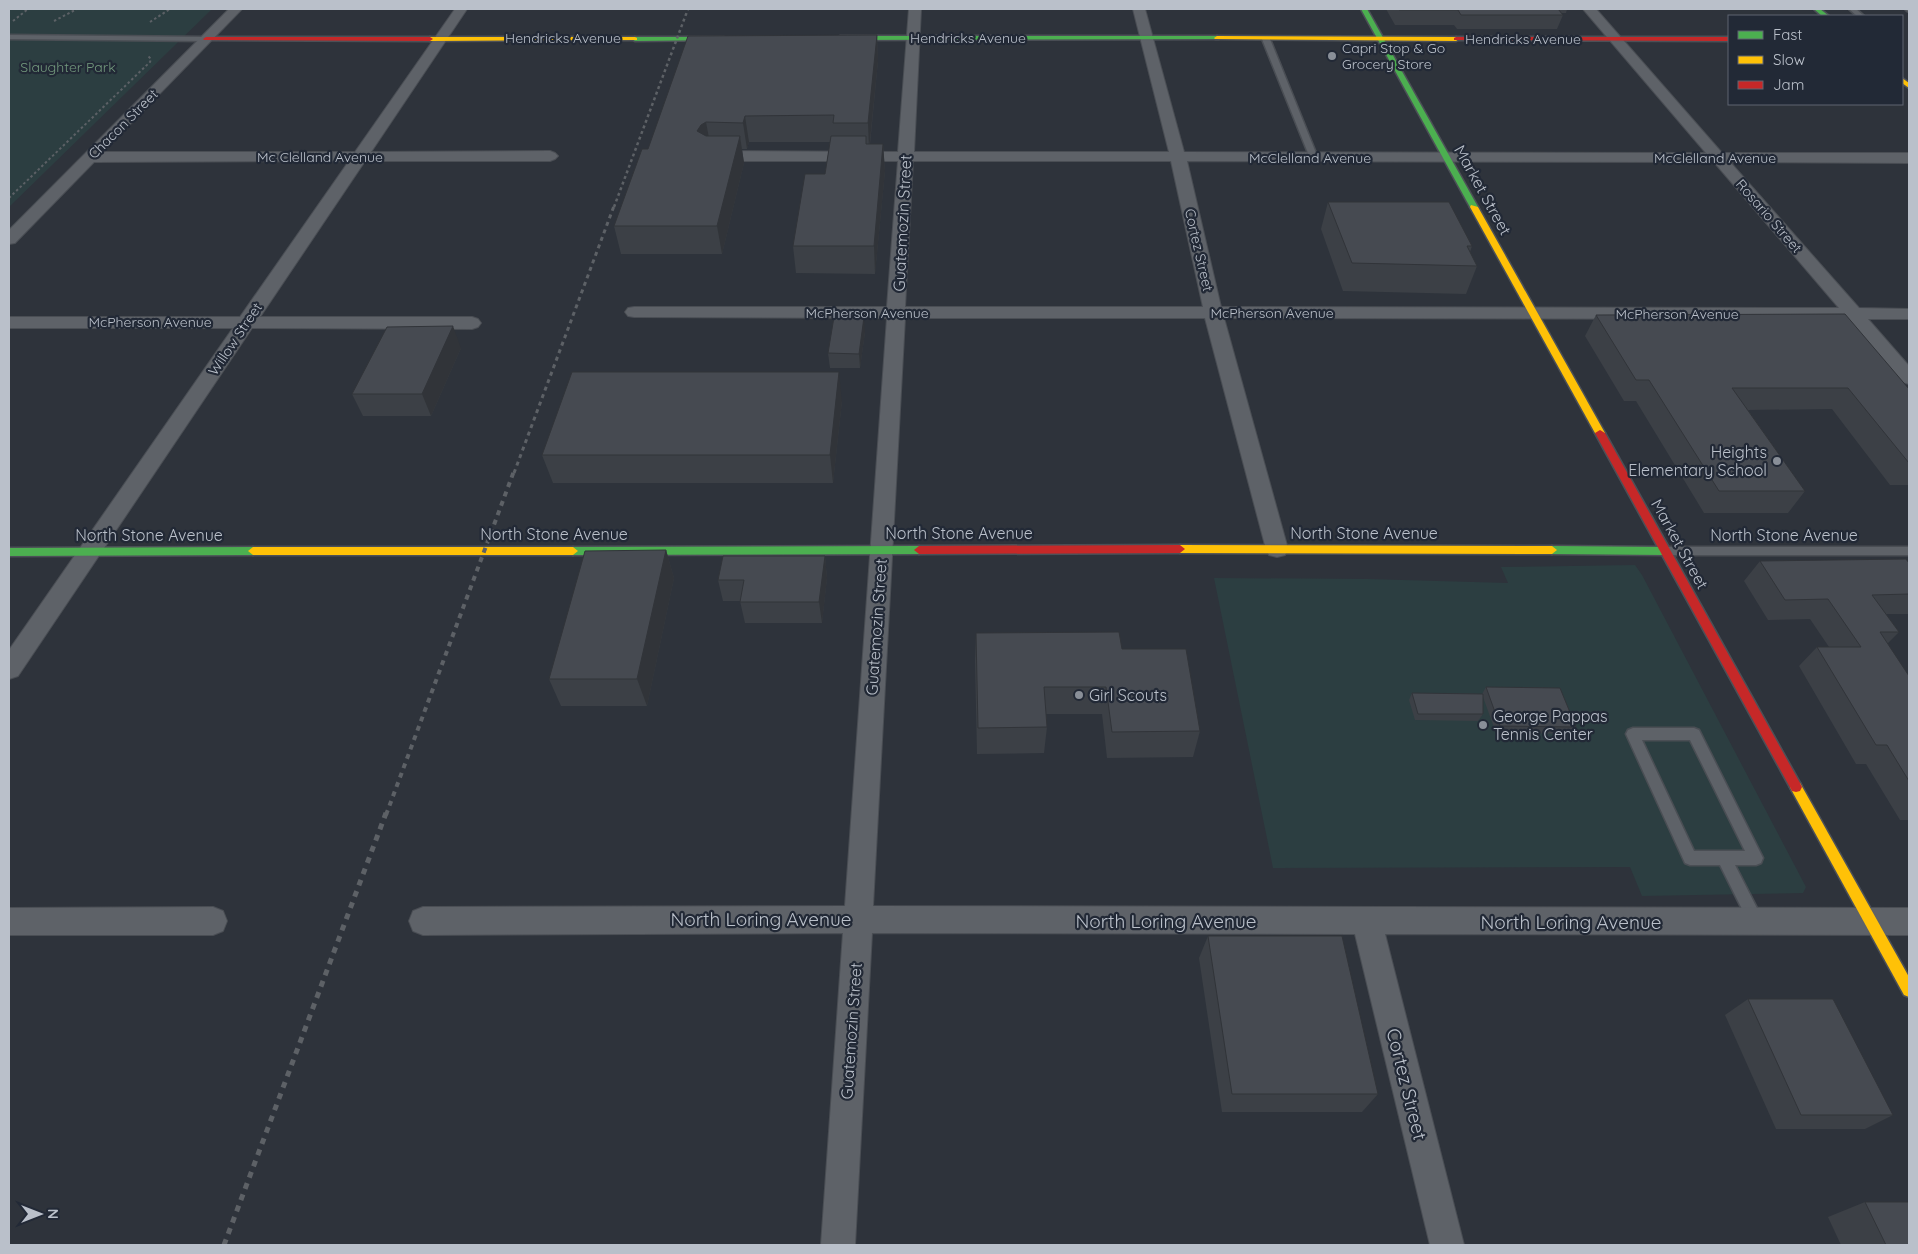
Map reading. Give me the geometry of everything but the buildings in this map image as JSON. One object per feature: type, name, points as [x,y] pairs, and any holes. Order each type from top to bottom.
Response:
[{"type":"street","name":"Chacon Street","points":[[9,239],[236,9]]},
{"type":"street","name":"Willow Street","points":[[9,669],[461,9]]},
{"type":"street","name":"Guatemozin Street","points":[[838,1245],[915,9]]},
{"type":"street","name":"Cortez Street","points":[[1139,9],[1178,157],[1213,313],[1277,549]]},
{"type":"street","name":"Market Street","points":[[1364,9],[1909,990]]},
{"type":"street","name":"Rosario Street","points":[[1589,9],[1909,378]]},
{"type":"street","name":"Hendricks Avenue","points":[[824,38],[1728,39]]},
{"type":"street","name":"Hendricks Avenue","points":[[206,39],[736,39]]},
{"type":"street","name":"Mc Clelland Avenue","points":[[90,157],[550,156]]},
{"type":"street","name":"McClelland Avenue","points":[[711,156],[1909,158]]},
{"type":"street","name":"McPherson Avenue","points":[[634,312],[1909,314]]},
{"type":"street","name":"McPherson Avenue","points":[[9,322],[472,323]]},
{"type":"street","name":"North Stone Avenue","points":[[9,552],[881,549],[1665,551]]},
{"type":"street","name":"North Loring Avenue","points":[[423,920],[858,919],[1367,922],[1909,922]]},
{"type":"street","points":[[9,922],[213,921]]},
{"type":"street","name":"Cortez Street","points":[[1367,922],[1447,1245]]},
{"type":"lane","points":[[9,37],[206,39]]},
{"type":"lane","points":[[1266,39],[1314,158]]},
{"type":"lane","name":"North Stone Avenue","points":[[1665,551],[1909,551]]},
{"type":"lane","points":[[1633,734],[1694,734],[1756,858],[1724,858],[1690,858],[1633,734]]},
{"type":"lane","points":[[1724,858],[1756,922]]},
{"type":"path","points":[[10,24],[28,9]]},
{"type":"path","points":[[9,198],[150,62],[150,58],[142,54]]},
{"type":"green space","name":"Slaughter Park","points":[[9,9],[212,9],[9,207]]},
{"type":"green space","name":"George Pappas Tennis Center","points":[[1635,565],[1806,887],[1803,893],[1642,896],[1630,867],[1273,868],[1214,578],[1368,579],[1508,583],[1501,567]]},
{"type":"railway","points":[[614,207],[688,9]]},
{"type":"railway","points":[[514,473],[614,206]]},
{"type":"railway","points":[[386,815],[514,471]]},
{"type":"railway","points":[[224,1245],[386,813]]},
{"type":"traffic: fast","points":[[1364,9],[1474,207]]},
{"type":"traffic: fast","points":[[1817,9],[1825,15]]},
{"type":"traffic: fast","points":[[840,38],[1217,38]]},
{"type":"traffic: fast","points":[[635,39],[724,39]]},
{"type":"traffic: fast","points":[[573,551],[919,550]]},
{"type":"traffic: fast","points":[[1552,550],[1665,551]]},
{"type":"traffic: fast","points":[[9,552],[253,551]]},
{"type":"traffic: slow","points":[[1217,38],[1456,39]]},
{"type":"traffic: slow","points":[[430,39],[635,39]]},
{"type":"traffic: slow","points":[[1903,81],[1909,86]]},
{"type":"traffic: slow","points":[[1474,207],[1600,433]]},
{"type":"traffic: slow","points":[[1180,549],[1552,550]]},
{"type":"traffic: slow","points":[[253,551],[573,551]]},
{"type":"traffic: slow","points":[[1796,787],[1909,990]]},
{"type":"traffic: jam","points":[[206,39],[430,39]]},
{"type":"traffic: jam","points":[[1456,39],[1728,39]]},
{"type":"traffic: jam","points":[[1600,433],[1796,787]]},
{"type":"traffic: jam","points":[[919,550],[1180,549]]},
{"type":"place","name":"Capri Stop & Go Grocery Store","points":[[1332,56]]},
{"type":"place","name":"Heights Elementary School","points":[[1777,461]]},
{"type":"place","name":"Girl Scouts","points":[[1079,695]]},
{"type":"place","name":"George Pappas Tennis Center","points":[[1483,725]]}]
